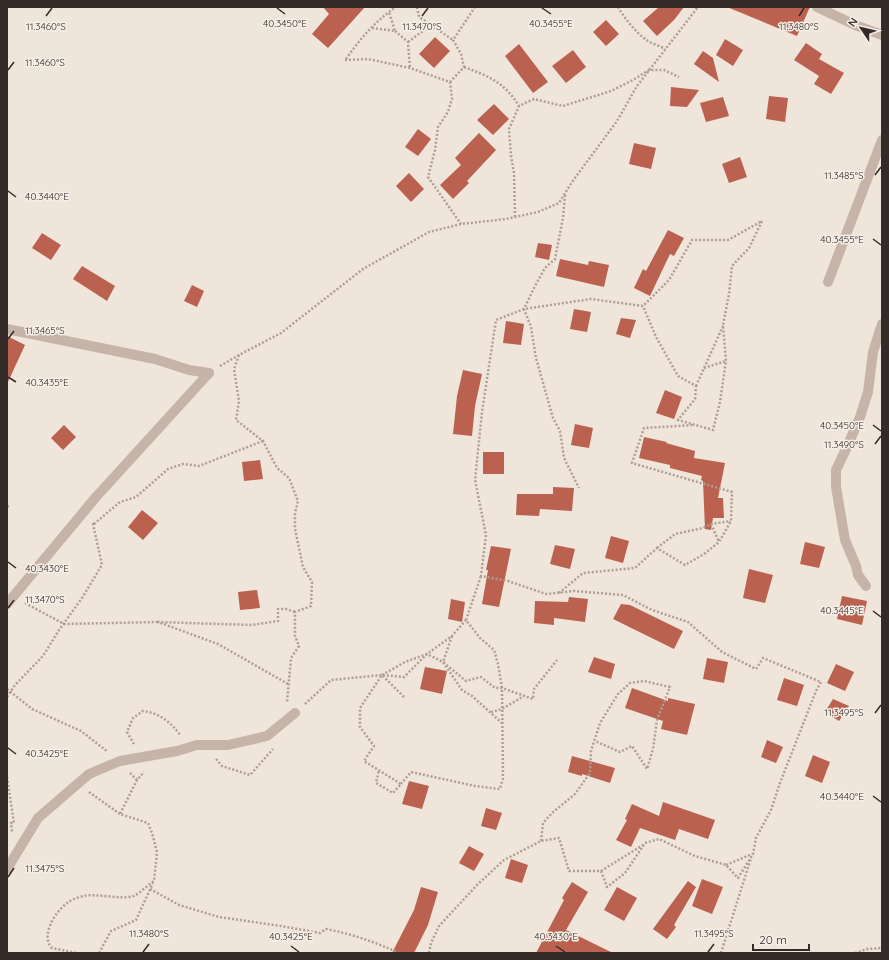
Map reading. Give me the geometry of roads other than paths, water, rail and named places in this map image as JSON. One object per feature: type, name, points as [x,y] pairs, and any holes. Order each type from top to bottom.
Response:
[{"type":"street","points":[[817,7],[855,25],[882,35]]},
{"type":"street","points":[[828,282],[882,140]]},
{"type":"street","points":[[866,586],[858,575],[856,566],[845,540],[836,487],[836,470],[853,435],[868,392],[873,352],[882,324]]},
{"type":"street","points":[[7,329],[155,359],[189,370],[209,373],[77,520],[10,600]]},
{"type":"street","points":[[10,864],[38,818],[89,774],[120,761],[177,751],[197,745],[228,746],[266,736],[296,713]]}]
